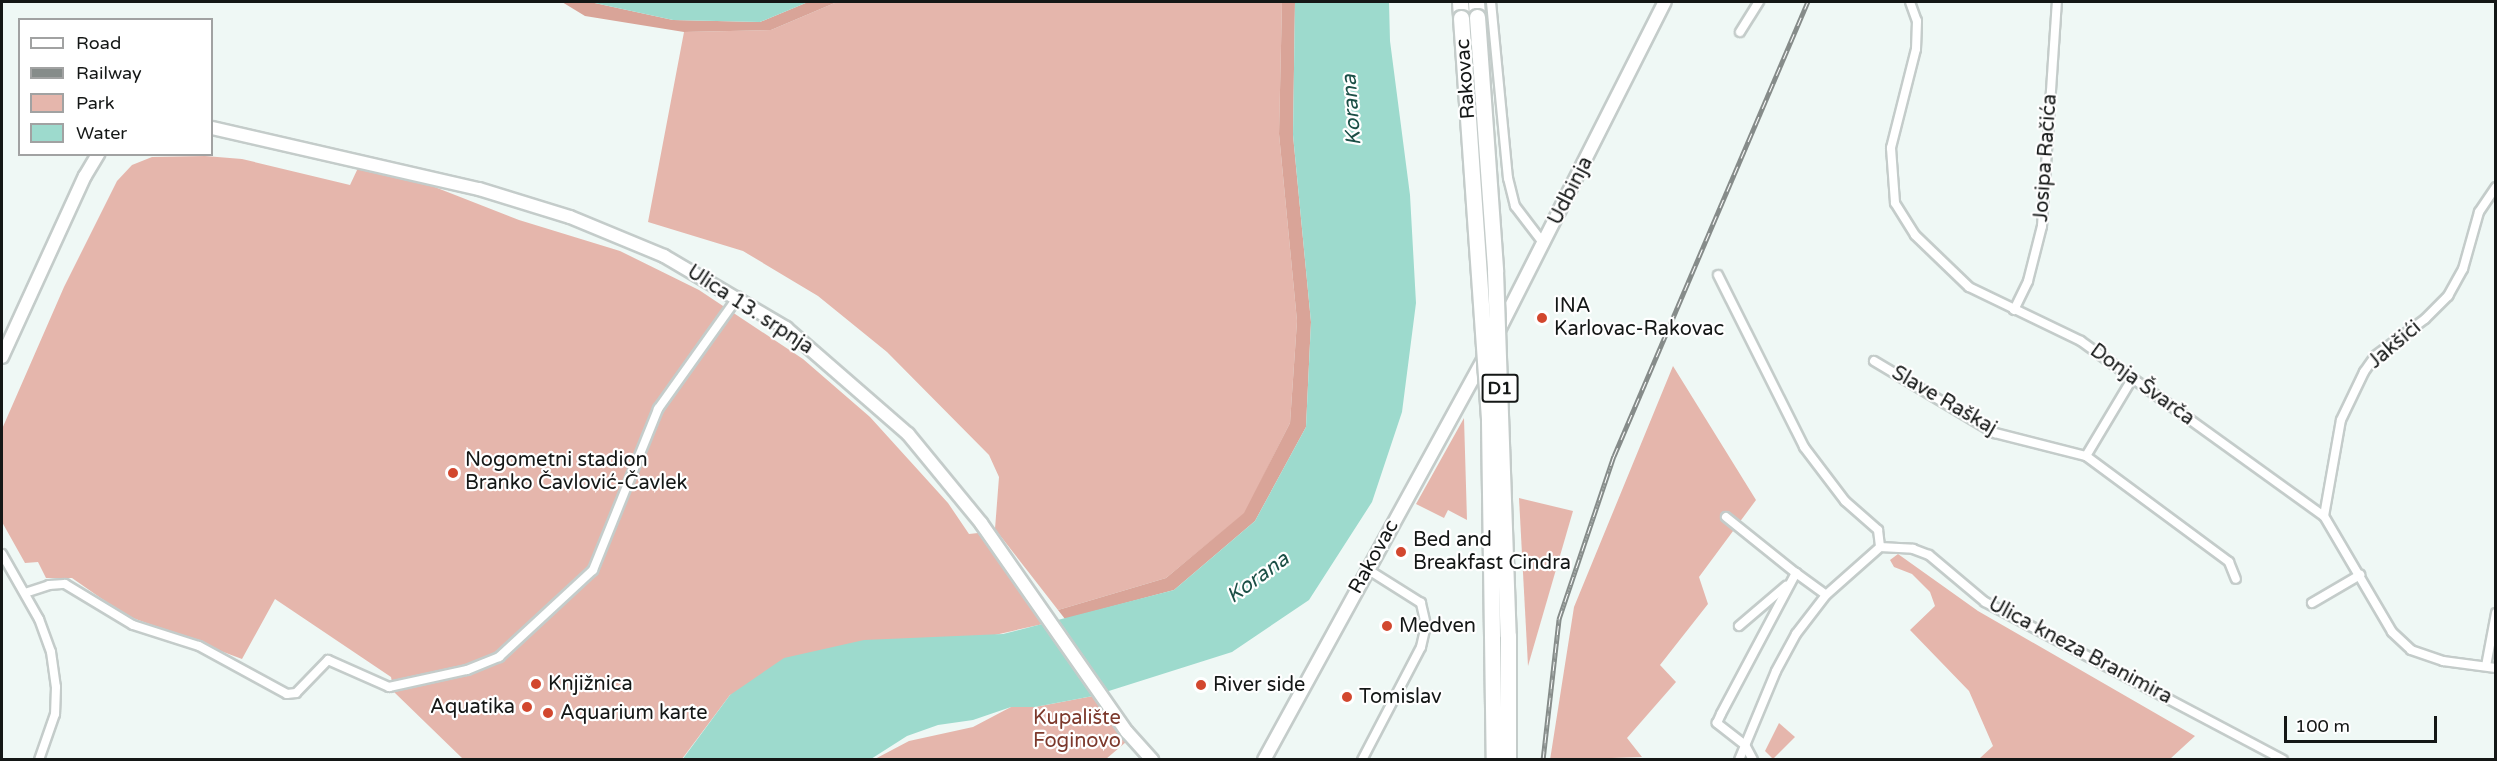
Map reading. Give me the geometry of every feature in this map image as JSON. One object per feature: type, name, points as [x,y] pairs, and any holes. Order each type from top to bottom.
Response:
[{"type":"highway","name":"Rakovac","points":[[1460,2],[1489,421],[1494,759]]},
{"type":"highway","name":"Rakovac","points":[[1476,9],[1495,271],[1508,636],[1508,759]]},
{"type":"street","name":"Udbinja","points":[[1491,2],[1508,178],[1515,206],[1544,244],[1665,2]]},
{"type":"street","points":[[1740,32],[1760,2]]},
{"type":"street","name":"Donja Švarča","points":[[1910,2],[1917,21],[1916,49],[1891,148],[1895,203],[1903,220],[1969,287],[2081,341],[2325,516],[2392,632],[2411,650],[2443,661],[2491,667],[2496,613]]},
{"type":"street","name":"Josipa Račića","points":[[2014,310],[2028,281],[2042,226],[2057,2]]},
{"type":"street","name":"Ulica 13. srpnja","points":[[213,128],[479,189],[570,217],[664,256],[738,297],[786,328],[873,400],[908,434],[990,536],[1127,732],[1152,759]]},
{"type":"street","points":[[2,357],[85,176],[97,156]]},
{"type":"street","name":"Jakšići","points":[[2325,516],[2341,420],[2364,372],[2375,356],[2426,319],[2448,296],[2463,268],[2479,212],[2496,188]]},
{"type":"street","name":"Rakovac","points":[[1264,759],[1544,244]]},
{"type":"street","points":[[1718,275],[1804,447],[1845,501],[1878,530],[1880,547],[1826,595],[1791,643],[1739,759]]},
{"type":"street","points":[[25,593],[49,585],[65,584],[133,626],[199,646],[287,694],[296,693],[328,660],[389,687],[438,678],[499,657],[593,570],[658,408],[738,297]]},
{"type":"street","name":"Slave Raškaj","points":[[1874,361],[1995,433],[2086,456],[2229,562],[2236,579]]},
{"type":"street","points":[[2086,456],[2132,379]]},
{"type":"street","points":[[1726,517],[1826,595]]},
{"type":"street","name":"Ulica kneza Branimira","points":[[1880,547],[1913,549],[1929,555],[1985,602],[2283,759]]},
{"type":"street","points":[[2,554],[25,593],[51,652],[56,687],[55,714],[39,759]]},
{"type":"street","points":[[1362,759],[1421,647],[1426,625],[1421,603],[1367,569]]},
{"type":"street","points":[[1753,759],[1745,745],[1717,723],[1796,573]]},
{"type":"street","points":[[2312,603],[2360,576]]},
{"type":"street","points":[[1739,626],[1791,582]]},
{"type":"green space","points":[[837,2],[1282,2],[1279,134],[1297,321],[1290,423],[1245,513],[1166,578],[1058,610],[995,529],[999,477],[989,455],[887,352],[818,296],[743,251],[648,222],[684,32],[771,30]]},
{"type":"green space","points":[[205,156],[242,159],[350,185],[358,168],[427,184],[519,220],[620,251],[699,290],[803,359],[870,417],[948,503],[969,534],[978,533],[1043,624],[730,695],[682,759],[463,759],[394,692],[391,677],[275,599],[242,659],[125,615],[72,578],[46,578],[38,562],[25,563],[2,522],[2,429],[64,287],[117,181],[132,165],[152,157]]},
{"type":"green space","points":[[1673,366],[1756,500],[1699,577],[1708,604],[1660,665],[1676,682],[1627,738],[1642,757],[1550,760],[1574,607]]},
{"type":"green space","points":[[1464,418],[1467,520],[1448,510],[1444,518],[1416,504]]},
{"type":"green space","points":[[1519,498],[1573,511],[1528,666]]},
{"type":"green space","points":[[1898,554],[1978,611],[2195,736],[2170,759],[1979,759],[1993,746],[1969,691],[1910,630],[1935,606],[1930,592],[1912,574],[1894,567],[1890,560]]},
{"type":"green space","name":"Kupalište Foginovo","points":[[1093,696],[1126,742],[1106,759],[873,760],[909,741],[973,727],[1011,707],[1035,707]]},
{"type":"green space","points":[[1779,723],[1795,737],[1773,759],[1765,751]]},
{"type":"shaded area","points":[[562,2],[590,2],[673,20],[760,22],[808,2],[837,2],[771,30],[684,32],[585,16]]},
{"type":"shaded area","points":[[1282,2],[1295,2],[1293,135],[1311,322],[1306,427],[1255,521],[1174,590],[1065,619],[1058,610],[1166,578],[1244,513],[1290,423],[1297,321],[1279,134]]},
{"type":"water","points":[[590,2],[808,2],[760,22],[673,20]]},
{"type":"water","name":"Korana","points":[[1295,2],[1389,2],[1390,41],[1410,195],[1416,303],[1402,412],[1372,502],[1309,600],[1232,652],[1093,696],[1035,707],[1011,707],[973,720],[938,725],[907,736],[871,759],[682,760],[730,695],[784,658],[864,640],[1003,634],[1174,590],[1255,521],[1306,427],[1311,322],[1293,135]]},
{"type":"railway","points":[[1543,760],[1559,619],[1614,456],[1808,2]]},
{"type":"place","name":"INA Karlovac-Rakovac","points":[[1542,318]]},
{"type":"place","name":"Nogometni stadion Branko Čavlović-Čavlek","points":[[453,473]]},
{"type":"place","name":"Bed and Breakfast Cindra","points":[[1401,552]]},
{"type":"place","name":"Medven","points":[[1387,626]]},
{"type":"place","name":"Knjižnica","points":[[536,684]]},
{"type":"place","name":"River side","points":[[1201,685]]},
{"type":"place","name":"Tomislav","points":[[1347,697]]},
{"type":"place","name":"Aquatika","points":[[527,707]]},
{"type":"place","name":"Aquarium karte","points":[[548,713]]}]
